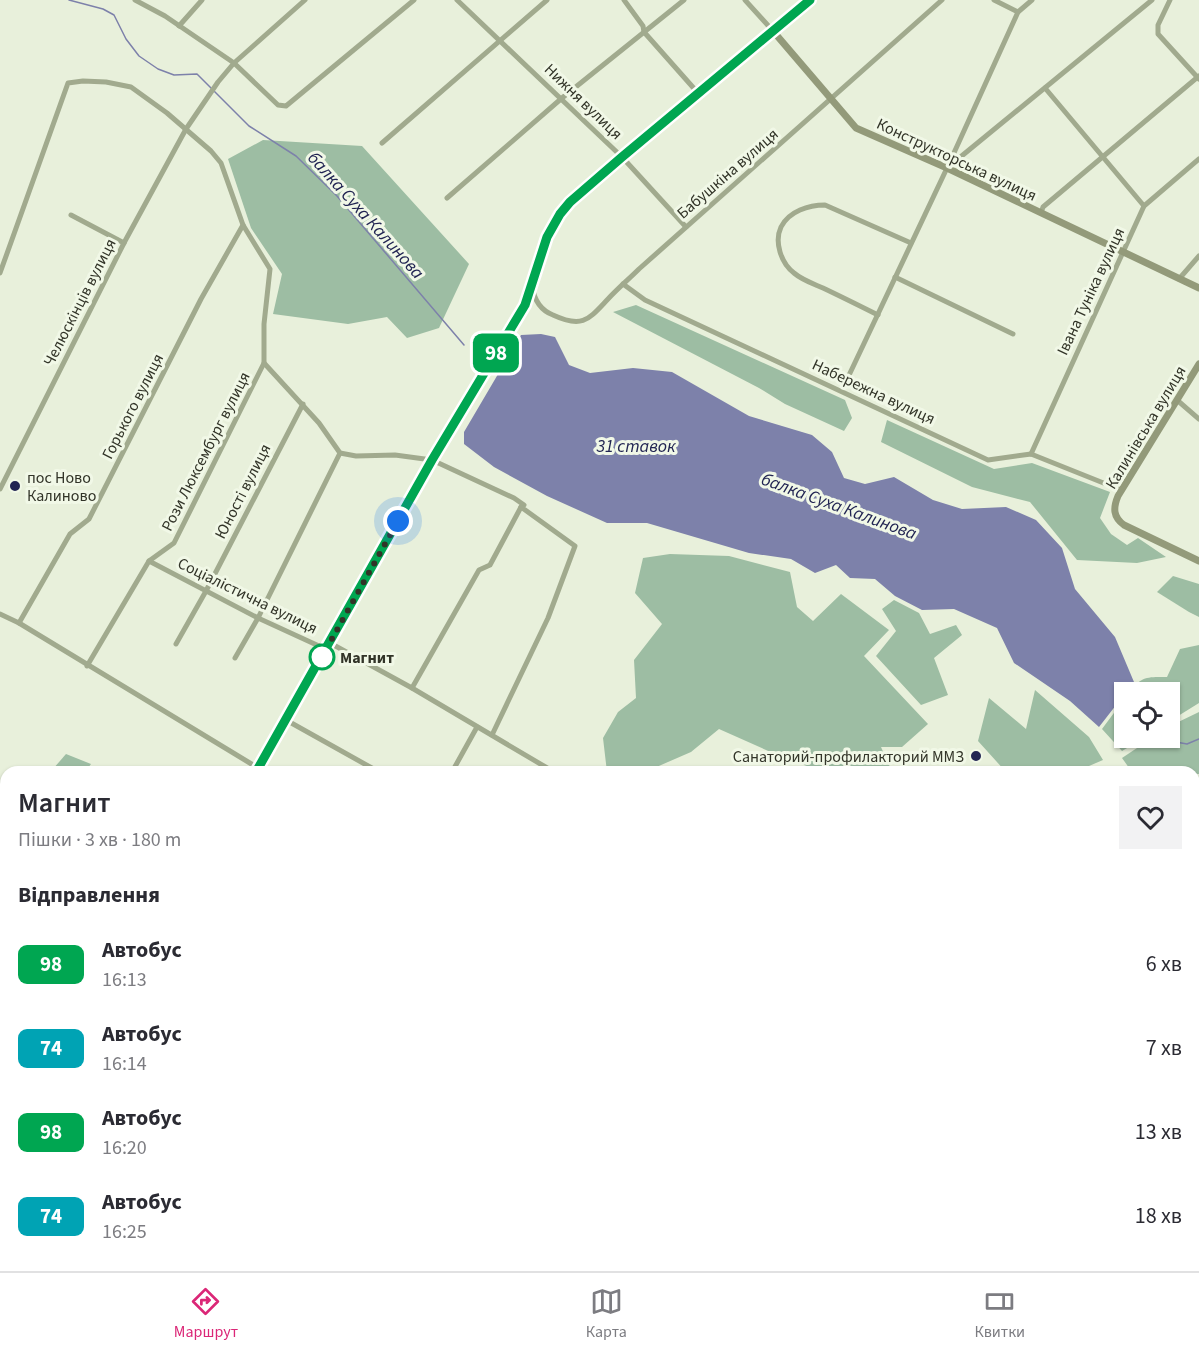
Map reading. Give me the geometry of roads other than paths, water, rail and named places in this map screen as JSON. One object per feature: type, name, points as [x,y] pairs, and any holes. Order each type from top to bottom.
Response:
[{"type":"street","points":[[135,0],[234,63],[278,105],[286,106],[414,0]]},
{"type":"street","points":[[179,26],[202,0]]},
{"type":"street","name":"Челюскінців вулиця","points":[[0,489],[124,243],[186,129],[234,63],[305,0]]},
{"type":"street","name":"Нижня вулиця","points":[[458,0],[622,157],[686,227]]},
{"type":"street","points":[[382,143],[547,0]]},
{"type":"street","points":[[624,0],[643,26],[644,32],[698,93]]},
{"type":"street","points":[[447,198],[562,98],[684,0]]},
{"type":"street","name":"Конструкторська вулиця","points":[[745,0],[817,80],[830,100],[856,128],[947,168],[1199,288]]},
{"type":"street","points":[[259,766],[432,460],[525,305],[547,237],[560,214],[570,202],[622,157],[810,0]]},
{"type":"street","name":"Бабушкіна вулиця","points":[[532,285],[534,298],[546,312],[553,316],[579,321],[593,316],[623,284],[942,0]]},
{"type":"street","points":[[994,0],[1018,12]]},
{"type":"street","points":[[842,390],[1018,12],[1032,0]]},
{"type":"street","points":[[947,168],[1152,0]]},
{"type":"street","points":[[1041,213],[1043,207],[1198,78],[1158,34],[1158,25],[1170,0]]},
{"type":"street","points":[[0,273],[68,83],[106,82],[131,87],[212,151],[221,163],[243,225],[270,269],[264,324],[264,363],[303,404],[340,453],[356,456],[395,455],[432,460],[514,498],[524,505],[490,565],[479,570],[412,688]]},
{"type":"street","points":[[1045,88],[1144,206]]},
{"type":"street","name":"Івана Туніка вулиця","points":[[1031,454],[1144,206],[1199,159]]},
{"type":"street","points":[[878,315],[793,273],[779,250],[778,237],[782,225],[801,209],[813,205],[825,205],[911,243]]},
{"type":"street","points":[[71,215],[124,243]]},
{"type":"street","name":"Горького вулиця","points":[[19,624],[70,534],[89,519],[201,299],[243,225]]},
{"type":"street","points":[[1179,279],[1199,256]]},
{"type":"street","points":[[896,277],[1013,334]]},
{"type":"street","name":"Набережна вулиця","points":[[623,284],[645,300],[988,460],[1031,454],[1122,490]]},
{"type":"street","name":"Рози Люксембург вулиця","points":[[87,666],[148,561],[174,543],[264,363]]},
{"type":"street","name":"Калинівська вулиця","points":[[1199,364],[1115,503],[1115,514],[1124,525],[1199,561]]},
{"type":"street","points":[[1177,400],[1199,420]]},
{"type":"street","name":"Юності вулиця","points":[[176,644],[303,404]]},
{"type":"street","points":[[235,658],[258,618],[340,453]]},
{"type":"street","points":[[492,735],[548,618],[575,546],[521,507]]},
{"type":"street","name":"Соціалістична вулиця","points":[[148,561],[258,618],[319,646],[330,643],[412,688],[544,766]]},
{"type":"street","points":[[0,614],[250,766]]},
{"type":"street","points":[[286,720],[368,766]]},
{"type":"street","points":[[455,766],[477,727]]},
{"type":"water","name":"31 ставок","points":[[541,334],[555,337],[569,365],[590,373],[633,368],[672,372],[749,416],[812,435],[832,452],[844,478],[865,484],[894,477],[933,500],[962,509],[1006,507],[1036,520],[1062,548],[1075,589],[1115,637],[1134,682],[1114,682],[1114,708],[1099,727],[1070,701],[1014,663],[997,628],[954,609],[922,610],[895,596],[875,579],[850,578],[836,565],[815,573],[791,559],[749,553],[647,523],[607,523],[547,496],[494,467],[464,444],[464,432],[521,335]]},
{"type":"waterway","name":"балка Суха Калинова","points":[[69,0],[103,9],[114,15],[126,39],[139,56],[158,69],[174,75],[197,74],[249,126],[296,156],[337,196],[464,345]]},
{"type":"waterway","name":"балка Суха Калинова","points":[[1180,743],[1187,744],[1199,739]]},
{"type":"place","name":"пос Ново Калиново","points":[[15,486]]},
{"type":"place","name":"Магнит","points":[[322,657]]},
{"type":"place","name":"Санаторий-профилакторий ММЗ","points":[[976,756]]}]
